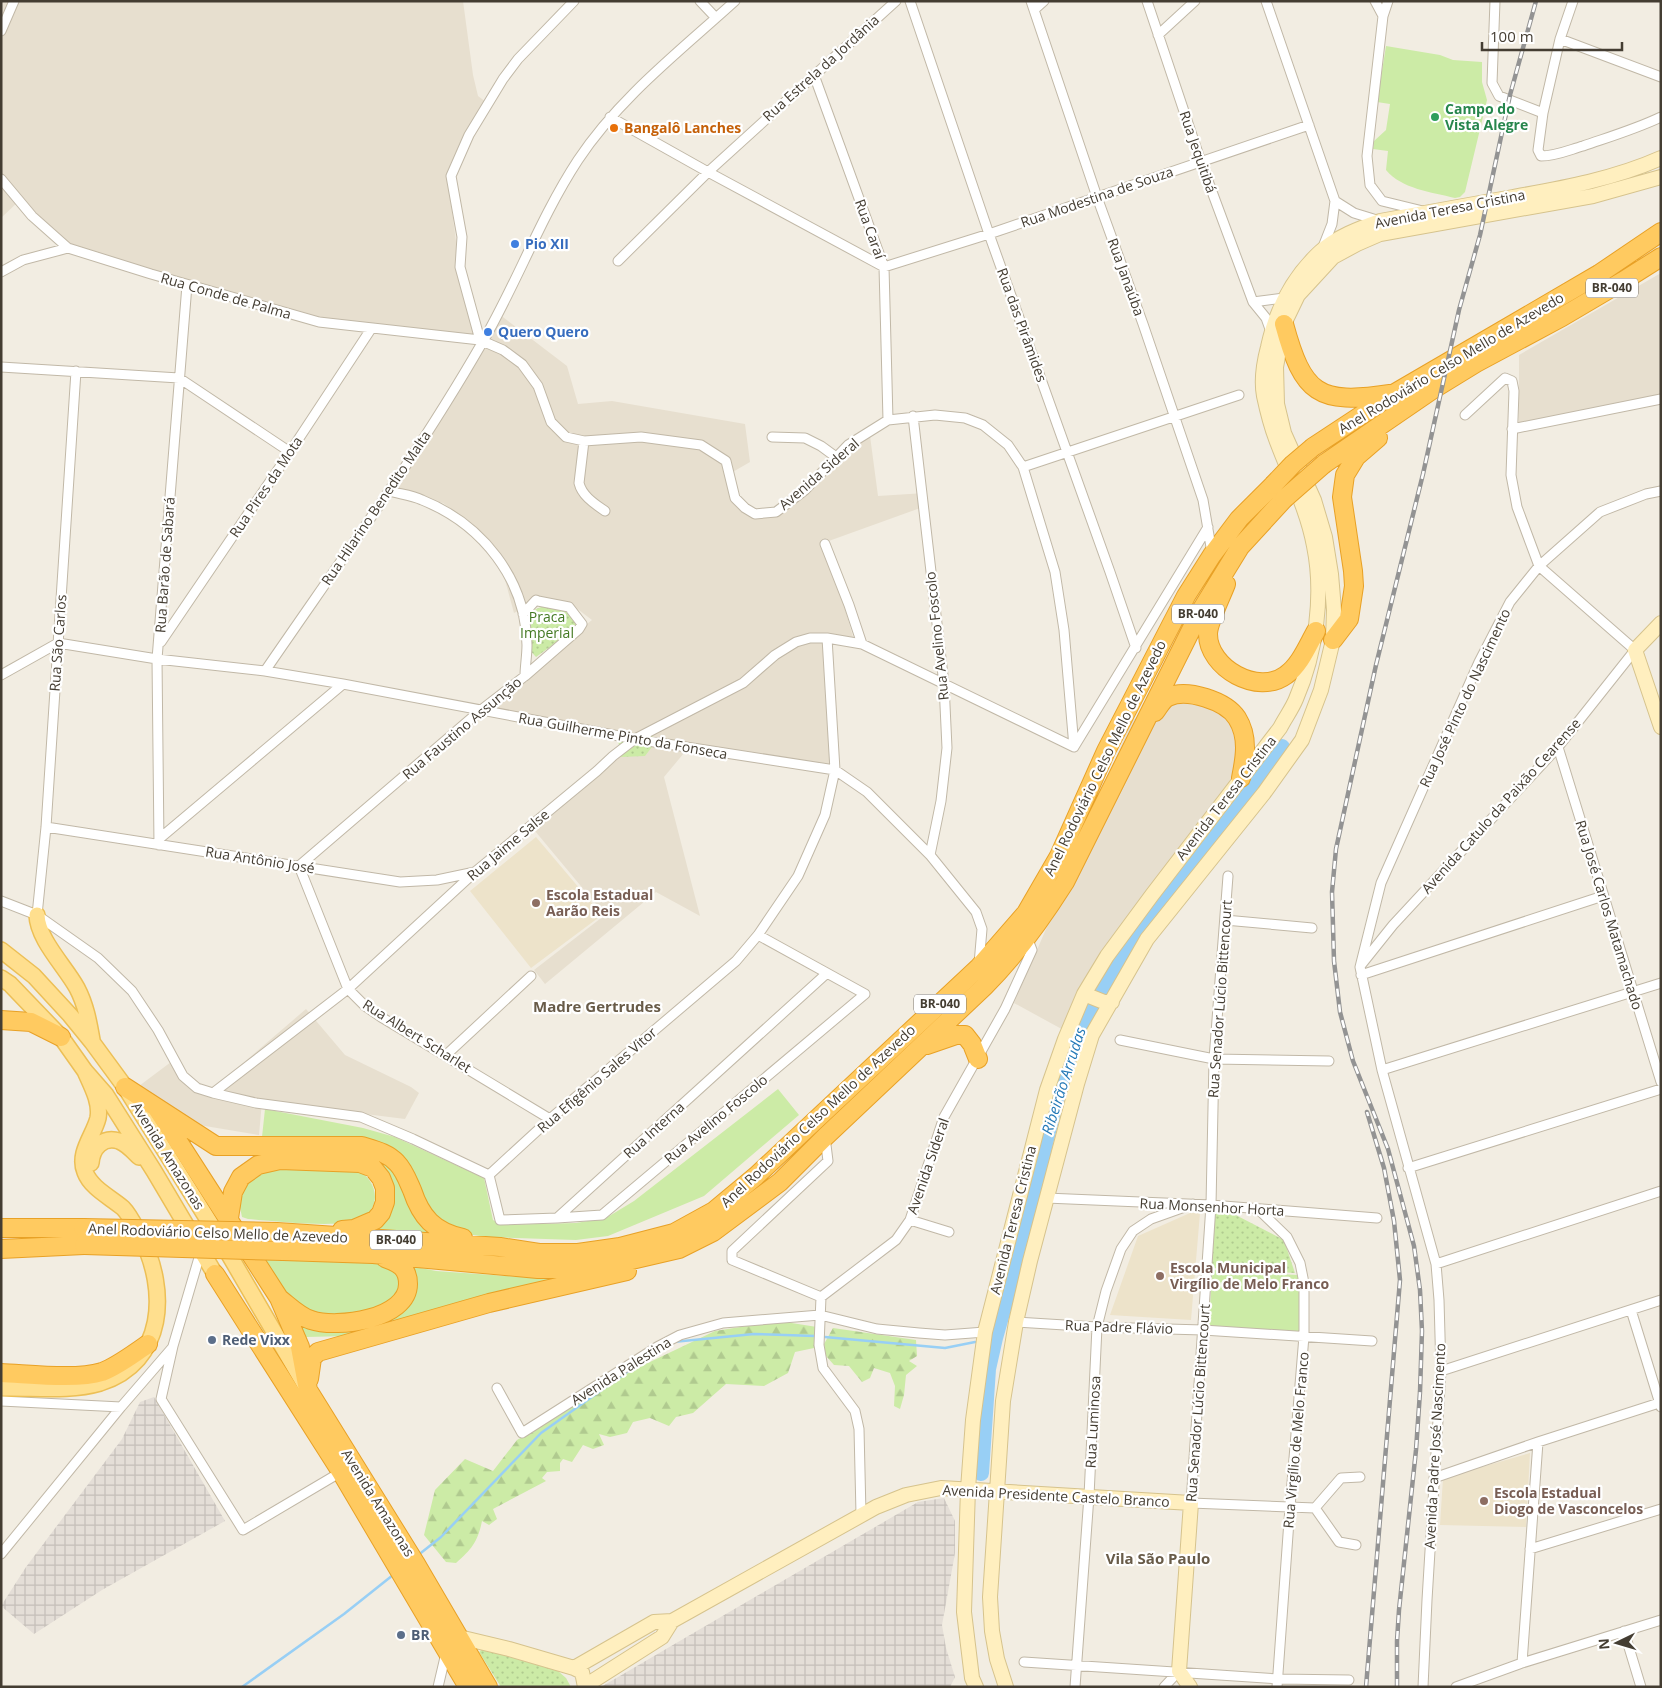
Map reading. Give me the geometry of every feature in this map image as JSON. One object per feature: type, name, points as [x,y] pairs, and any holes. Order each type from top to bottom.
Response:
[{"type":"highway","name":"Anel Rodoviário Celso Mello de Azevedo","points":[[3,1249],[83,1237],[284,1232],[500,1246],[539,1253],[578,1253],[620,1247],[674,1233],[714,1211],[756,1176],[979,967],[1026,913],[1059,856],[1106,751],[1186,596],[1212,555],[1239,519],[1293,464],[1313,448],[1395,393],[1599,274],[1661,232]]},
{"type":"highway","name":"Anel Rodoviário Celso Mello de Azevedo","points":[[1,1228],[83,1237],[283,1251],[373,1254],[538,1269],[580,1268],[623,1262],[679,1249],[713,1232],[780,1182],[1008,964],[1040,922],[1064,882],[1200,612],[1240,547],[1284,499],[1324,464],[1432,390],[1476,363],[1562,317],[1661,257]]},
{"type":"highway","points":[[1278,328],[1303,377],[1317,390],[1344,398],[1367,398],[1395,393]]},
{"type":"highway","points":[[1333,640],[1349,620],[1354,586],[1342,497],[1345,475],[1356,457],[1432,390]]},
{"type":"highway","points":[[1240,547],[1208,632],[1210,647],[1219,660],[1229,671],[1245,679],[1271,682],[1285,676],[1297,665],[1316,631]]},
{"type":"highway","points":[[1133,743],[1162,701],[1186,694],[1197,695],[1223,706],[1237,718],[1243,732],[1246,747],[1241,778]]},
{"type":"highway","points":[[1,1020],[30,1022],[61,1037]]},
{"type":"highway","points":[[920,1048],[956,1035],[965,1035],[972,1044],[978,1059]]},
{"type":"highway","points":[[125,1087],[216,1146],[362,1146],[378,1151],[391,1157],[398,1164],[407,1178],[422,1213],[428,1222],[454,1236],[500,1246]]},
{"type":"highway","points":[[156,1107],[279,1298],[300,1346],[308,1390]]},
{"type":"highway","points":[[229,1218],[233,1192],[241,1177],[258,1165],[280,1160],[360,1162],[373,1168],[381,1178],[385,1202],[381,1213],[375,1220],[354,1230],[284,1232]]},
{"type":"highway","points":[[308,1390],[312,1358],[318,1352],[490,1303],[622,1273],[679,1249]]},
{"type":"highway","points":[[279,1298],[309,1320],[320,1323],[345,1324],[382,1314],[402,1300],[408,1289],[408,1277],[406,1269],[399,1264],[373,1254]]},
{"type":"highway","name":"Avenida Amazonas","points":[[215,1274],[341,1472],[396,1548],[416,1564],[488,1687]]},
{"type":"highway","points":[[1,1373],[78,1376],[98,1373],[121,1362],[148,1344]]},
{"type":"highway","name":"Avenida Amazonas","points":[[308,1390],[396,1548],[402,1575],[468,1687]]},
{"type":"main road","name":"Avenida Teresa Cristina","points":[[1006,1687],[997,1659],[992,1632],[990,1597],[1003,1401],[1016,1322],[1046,1198],[1092,1035],[1108,1002],[1148,939],[1264,793],[1302,740],[1321,690],[1333,640],[1334,601],[1325,537],[1314,500],[1284,433],[1277,404],[1278,328],[1284,298],[1299,275],[1320,251],[1380,221],[1550,190],[1638,168],[1661,158]]},
{"type":"main road","name":"Avenida Teresa Cristina","points":[[976,1687],[972,1678],[964,1612],[968,1489],[973,1420],[985,1332],[1047,1090],[1064,1039],[1108,956],[1152,895],[1280,728],[1296,700],[1306,673],[1316,631],[1318,584],[1314,547],[1304,508],[1275,438],[1263,393],[1264,365],[1278,328],[1298,295],[1333,257],[1380,234],[1593,196],[1661,177]]},
{"type":"main road","name":"Avenida Catulo da Paixão Cearense","points":[[1635,650],[1661,623]]},
{"type":"main road","points":[[1635,650],[1661,727]]},
{"type":"main road","points":[[37,915],[39,929],[44,939],[69,973],[85,1006],[92,1042]]},
{"type":"main road","name":"Avenida Amazonas","points":[[1,950],[34,976],[70,1015],[125,1087],[215,1231],[308,1390]]},
{"type":"main road","points":[[4,982],[36,994],[70,1015]]},
{"type":"main road","name":"Avenida Amazonas","points":[[4,982],[61,1037],[85,1071],[106,1095],[215,1274]]},
{"type":"main road","points":[[1087,995],[1108,1002]]},
{"type":"main road","points":[[1,1388],[67,1387],[101,1382],[124,1371],[132,1364],[148,1344],[156,1318],[158,1295],[142,1238],[124,1210],[94,1184],[86,1174],[83,1161],[86,1147],[98,1118],[98,1111],[96,1096],[85,1071]]},
{"type":"main road","points":[[94,1184],[91,1167],[92,1156],[96,1147],[101,1142],[120,1141],[154,1171]]},
{"type":"main road","name":"Avenida Presidente Castelo Branco","points":[[672,1621],[791,1556],[861,1514],[906,1495],[941,1488],[1191,1503]]},
{"type":"main road","name":"Rua Senador Lúcio Bittencourt","points":[[1179,1671],[1191,1503]]},
{"type":"main road","points":[[574,1668],[654,1622],[672,1621]]},
{"type":"main road","points":[[459,1637],[574,1668],[582,1672],[585,1686],[662,1637],[672,1621]]},
{"type":"main road","points":[[1179,1671],[1190,1687]]},
{"type":"street","points":[[1,31],[14,1]]},
{"type":"street","points":[[700,1],[716,18]]},
{"type":"street","name":"Rua Hilarino Benedito Malta","points":[[265,671],[389,491],[481,341],[549,210],[578,160],[610,117],[647,80],[734,1]]},
{"type":"street","name":"Rua Estrela da Jordânia","points":[[618,260],[708,172],[896,1]]},
{"type":"street","name":"Rua das Pirâmides","points":[[910,1],[989,234],[1136,648]]},
{"type":"street","points":[[1033,6],[1044,1]]},
{"type":"street","name":"Rua Jequitibá","points":[[1147,1],[1201,162],[1253,302],[1266,318],[1278,328]]},
{"type":"street","points":[[1158,35],[1195,1]]},
{"type":"street","points":[[1266,1],[1335,201],[1332,224],[1320,251]]},
{"type":"street","points":[[1374,1],[1383,16]]},
{"type":"street","points":[[1388,1],[1383,16],[1367,156],[1370,185],[1382,200],[1427,212]]},
{"type":"street","points":[[1495,1],[1492,83],[1499,96],[1543,113]]},
{"type":"street","points":[[1573,1],[1560,39],[1543,113],[1538,150],[1542,156],[1551,156],[1646,125],[1661,117]]},
{"type":"street","points":[[481,341],[460,267],[462,237],[451,176],[469,135],[499,85],[518,59],[568,3]]},
{"type":"street","name":"Rua Janaúba","points":[[1033,6],[1097,197],[1203,500],[1212,555]]},
{"type":"street","points":[[1560,39],[1661,77]]},
{"type":"street","name":"Rua Caraí","points":[[814,75],[884,267],[888,420]]},
{"type":"street","points":[[610,117],[884,267]]},
{"type":"street","name":"Rua Modestina de Souza","points":[[884,267],[989,234],[1309,125]]},
{"type":"street","name":"Rua Conde de Palma","points":[[1,179],[32,216],[68,248],[187,285],[318,322],[481,341]]},
{"type":"street","points":[[1335,201],[1354,213],[1380,221]]},
{"type":"street","points":[[1,272],[23,260],[68,248]]},
{"type":"street","name":"Rua Barão de Sabará","points":[[159,842],[157,659],[160,644],[187,285]]},
{"type":"street","points":[[1253,302],[1284,298]]},
{"type":"street","name":"Rua Pires da Mota","points":[[160,644],[371,329]]},
{"type":"street","name":"Avenida Sideral","points":[[481,341],[503,350],[522,364],[538,386],[551,422],[566,437],[584,441],[641,437],[701,445],[726,462],[735,498],[745,508],[755,514],[776,512],[805,490],[848,445],[888,420],[935,415],[965,418],[983,425],[1008,445],[1023,467],[1055,572],[1064,630],[1074,747]]},
{"type":"street","points":[[1,367],[179,378],[290,452]]},
{"type":"street","name":"Rua São Carlos","points":[[37,915],[46,827],[76,371]]},
{"type":"street","points":[[1465,415],[1506,378],[1512,382],[1514,392],[1511,475],[1517,507],[1539,566],[1635,650]]},
{"type":"street","points":[[1023,467],[1239,395]]},
{"type":"street","points":[[1512,429],[1661,399]]},
{"type":"street","name":"Rua Avelino Foscolo","points":[[913,416],[944,684],[947,748],[942,801],[930,855]]},
{"type":"street","points":[[772,437],[805,438],[821,446],[836,457]]},
{"type":"street","points":[[584,441],[580,488],[588,498],[605,511]]},
{"type":"street","points":[[389,491],[420,499],[449,512],[475,531],[497,555],[513,584],[523,614],[527,645],[525,676]]},
{"type":"street","name":"Rua José Pinto do Nascimento","points":[[1360,971],[1381,883],[1475,671],[1510,602],[1539,566],[1600,512],[1646,494],[1661,491]]},
{"type":"street","points":[[1074,747],[1208,527]]},
{"type":"street","points":[[825,544],[862,644]]},
{"type":"street","name":"Rua Faustino Assunção","points":[[299,866],[481,710],[525,676],[579,629],[582,624],[569,607],[536,600],[523,614]]},
{"type":"street","name":"Rua Jaime Salse","points":[[213,1094],[348,989],[475,872],[635,739],[743,683],[775,655],[796,642],[810,638],[827,638],[862,644],[1074,747]]},
{"type":"street","name":"Rua Efigênio Sales Vitor","points":[[489,1175],[550,1119],[736,961],[758,935],[798,876],[825,815],[835,770],[827,638]]},
{"type":"street","points":[[1,675],[58,643]]},
{"type":"street","name":"Rua Guilherme Pinto da Fonseca","points":[[58,643],[157,659],[265,671],[635,739],[835,770],[867,792],[930,855],[976,912],[982,929],[979,967]]},
{"type":"street","name":"Avenida Catulo da Paixão Cearense","points":[[1360,971],[1393,926],[1558,747],[1635,650]]},
{"type":"street","points":[[159,842],[343,684]]},
{"type":"street","name":"Rua José Carlos Matamachado","points":[[1558,747],[1632,993],[1661,1082]]},
{"type":"street","name":"Rua Antônio José","points":[[46,827],[159,842],[400,882],[437,880],[475,872]]},
{"type":"street","name":"Rua Albert Scharlet","points":[[299,866],[348,989],[365,1006],[550,1119]]},
{"type":"street","name":"Rua Senador Lúcio Bittencourt","points":[[1191,1503],[1211,1205],[1214,1059],[1228,876]]},
{"type":"street","points":[[1360,971],[1603,896]]},
{"type":"street","points":[[1,902],[37,915],[98,958],[132,991],[158,1030],[183,1076],[197,1088],[213,1094],[256,1103],[361,1117],[489,1175],[500,1220],[557,1218]]},
{"type":"street","points":[[1225,920],[1312,928]]},
{"type":"street","points":[[758,935],[826,974]]},
{"type":"street","name":"Avenida Sideral","points":[[821,1297],[896,1240],[910,1220],[944,1117],[1005,1009],[1032,950],[1027,938]]},
{"type":"street","name":"Avenida Padre José Nascimento","points":[[1360,971],[1382,1070],[1436,1264],[1441,1371],[1423,1687]]},
{"type":"street","name":"Rua Avelino Foscolo","points":[[557,1218],[602,1215],[864,994],[826,974]]},
{"type":"street","name":"Rua Interna","points":[[557,1218],[826,974]]},
{"type":"street","points":[[446,1055],[531,976]]},
{"type":"street","points":[[1382,1070],[1661,983]]},
{"type":"street","points":[[1120,1040],[1214,1059],[1330,1061]]},
{"type":"street","points":[[1408,1168],[1661,1089]]},
{"type":"street","points":[[825,1137],[828,1161],[732,1251],[732,1260],[821,1297],[819,1345],[823,1368],[855,1412],[859,1429],[861,1514]]},
{"type":"street","points":[[1436,1264],[1661,1190]]},
{"type":"street","name":"Rua Monsenhor Horta","points":[[1046,1198],[1211,1205],[1377,1218]]},
{"type":"street","name":"Rua Luminosa","points":[[1075,1687],[1089,1496],[1097,1327],[1106,1291],[1121,1249],[1133,1231],[1151,1219],[1193,1204]]},
{"type":"street","name":"Rua Virgílio de Melo Franco","points":[[1258,1209],[1287,1237],[1300,1263],[1304,1283],[1304,1336],[1278,1683]]},
{"type":"street","points":[[910,1220],[949,1232]]},
{"type":"street","points":[[201,1251],[161,1399],[243,1530],[341,1472]]},
{"type":"street","points":[[192,1280],[201,1272],[207,1271],[215,1274]]},
{"type":"street","points":[[1441,1371],[1661,1300]]},
{"type":"street","points":[[1434,1478],[1538,1442],[1660,1405],[1631,1310]]},
{"type":"street","name":"Avenida Palestina","points":[[497,1388],[522,1433],[657,1347],[680,1335],[723,1323],[820,1315],[876,1329],[945,1335],[985,1332]]},
{"type":"street","name":"Rua Padre Flávio","points":[[1016,1322],[1097,1327],[1203,1330],[1372,1341]]},
{"type":"street","points":[[1,1554],[121,1406],[174,1346]]},
{"type":"street","points":[[1,1401],[121,1406]]},
{"type":"street","points":[[1522,1662],[1538,1442]]},
{"type":"street","points":[[1356,1545],[1339,1542],[1315,1508],[1341,1478],[1360,1476]]},
{"type":"street","name":"Avenida Presidente Castelo Branco","points":[[1191,1503],[1315,1508]]},
{"type":"street","points":[[1530,1549],[1661,1509]]},
{"type":"street","points":[[1456,1687],[1522,1662],[1661,1620]]},
{"type":"street","points":[[1624,1631],[1641,1687]]},
{"type":"street","points":[[438,1687],[447,1650]]},
{"type":"street","points":[[1024,1662],[1179,1671],[1278,1683],[1349,1680]]},
{"type":"street","points":[[1164,1687],[1179,1671]]},
{"type":"shaded area","points":[[1,1],[463,1],[473,75],[478,96],[486,102],[449,188],[461,279],[485,343],[499,314],[567,366],[578,404],[612,401],[745,424],[750,462],[731,473],[736,495],[760,514],[786,511],[852,445],[870,436],[878,496],[925,493],[923,507],[826,542],[853,637],[825,636],[833,767],[689,747],[664,777],[700,916],[656,892],[545,984],[534,970],[605,915],[530,825],[634,740],[492,712],[490,702],[592,620],[571,604],[534,603],[514,613],[498,554],[469,522],[443,503],[390,489],[484,344],[310,321],[71,246],[20,200],[1,218]]},
{"type":"shaded area","points":[[1661,273],[1661,394],[1519,423],[1519,355]]},
{"type":"shaded area","points":[[1201,698],[1231,719],[1247,766],[1250,795],[1206,837],[1114,963],[1080,1039],[1014,1003],[1075,862],[1132,720],[1170,701]]},
{"type":"shaded area","name":"Escola Estadual Aarão Reis","points":[[536,837],[602,915],[531,968],[470,891]]},
{"type":"shaded area","points":[[306,1009],[345,1055],[411,1087],[419,1093],[405,1119],[262,1101],[259,1135],[193,1124],[139,1086],[171,1062],[207,1094]]},
{"type":"shaded area","name":"Escola Municipal Virgílio de Melo Franco","points":[[1190,1213],[1200,1213],[1191,1320],[1110,1315],[1138,1236]]},
{"type":"shaded area","points":[[154,1397],[225,1521],[102,1590],[34,1634],[1,1606],[26,1567],[122,1439],[140,1402]]},
{"type":"shaded area","name":"Escola Estadual Diogo de Vasconcelos","points":[[1530,1453],[1526,1527],[1440,1525],[1443,1478]]},
{"type":"shaded area","points":[[944,1498],[955,1521],[955,1553],[942,1625],[946,1648],[955,1677],[950,1687],[601,1687],[918,1502]]},
{"type":"green space","name":"Campo do Vista Alegre","points":[[1386,46],[1440,55],[1453,60],[1482,62],[1482,82],[1487,100],[1465,192],[1460,197],[1455,198],[1427,192],[1400,182],[1386,170],[1388,151],[1373,149],[1374,141],[1386,130],[1390,104],[1377,102]]},
{"type":"green space","name":"Praca Imperial","points":[[549,604],[570,611],[579,626],[536,657],[527,647],[525,618],[536,609]]},
{"type":"green space","points":[[651,732],[655,743],[645,756],[621,757],[617,734]]},
{"type":"green space","points":[[778,1089],[799,1115],[704,1196],[608,1236],[576,1240],[487,1237],[466,1234],[433,1216],[423,1200],[363,1140],[262,1137],[265,1109],[363,1128],[395,1137],[484,1178],[493,1220],[502,1225],[576,1223],[606,1218],[634,1201]]},
{"type":"green space","points":[[365,1154],[389,1163],[432,1235],[370,1230],[387,1216]]},
{"type":"green space","points":[[337,1168],[357,1170],[368,1178],[372,1185],[375,1193],[373,1206],[362,1219],[339,1224],[289,1223],[242,1217],[239,1203],[246,1185],[253,1178],[267,1171]]},
{"type":"green space","points":[[1224,1209],[1284,1240],[1295,1273],[1212,1268],[1213,1210]]},
{"type":"green space","points":[[264,1258],[372,1261],[392,1268],[399,1275],[399,1290],[390,1300],[367,1313],[338,1318],[308,1311],[289,1298],[264,1262]]},
{"type":"green space","points":[[416,1267],[436,1271],[550,1279],[552,1283],[350,1336],[306,1337],[297,1320],[313,1328],[414,1295],[417,1280],[413,1269]]},
{"type":"green space","points":[[1212,1270],[1297,1275],[1300,1282],[1300,1333],[1209,1326]]},
{"type":"green space","points":[[779,1321],[817,1327],[814,1348],[795,1352],[788,1373],[764,1386],[726,1384],[693,1413],[676,1417],[669,1426],[650,1418],[633,1422],[627,1433],[610,1437],[599,1434],[604,1445],[593,1449],[583,1445],[572,1462],[563,1459],[560,1463],[560,1471],[547,1472],[542,1478],[546,1481],[493,1509],[497,1519],[489,1525],[482,1521],[474,1544],[456,1563],[446,1562],[424,1535],[435,1490],[465,1459],[493,1471],[517,1440],[631,1371],[715,1331]]},
{"type":"green space","points":[[833,1328],[916,1340],[917,1356],[909,1361],[917,1366],[906,1375],[904,1395],[900,1409],[894,1406],[895,1386],[890,1373],[874,1368],[870,1378],[862,1382],[849,1366],[834,1365],[826,1356],[824,1344]]},
{"type":"green space","points":[[482,1649],[558,1671],[566,1678],[571,1687],[501,1687],[479,1652]]},
{"type":"waterway","name":"Ribeirão Arrudas","points":[[981,1473],[988,1369],[995,1338],[1019,1253],[1056,1098],[1067,1062],[1086,1015],[1135,933],[1228,818],[1282,747]]},
{"type":"waterway","points":[[673,1342],[754,1334],[815,1336]]},
{"type":"waterway","points":[[825,1337],[945,1348],[975,1342]]},
{"type":"waterway","points":[[417,1556],[441,1537],[541,1433],[641,1362]]},
{"type":"waterway","points":[[242,1687],[344,1614],[393,1575]]},
{"type":"railway","points":[[1397,1687],[1399,1610],[1416,1450],[1420,1392],[1422,1331],[1420,1290],[1414,1246],[1388,1149],[1353,1061],[1340,1012],[1334,961],[1332,892],[1336,849],[1376,665],[1423,474],[1459,310],[1480,235],[1510,95],[1536,1]]},
{"type":"railway","points":[[1366,1687],[1400,1280],[1394,1221],[1384,1168],[1367,1112]]},
{"type":"place","name":"Campo do Vista Alegre","points":[[1435,117]]},
{"type":"place","name":"Bangalô Lanches","points":[[614,128]]},
{"type":"place","name":"Pio XII","points":[[515,244]]},
{"type":"place","name":"Quero Quero","points":[[488,332]]},
{"type":"place","name":"Escola Estadual Aarão Reis","points":[[536,903]]},
{"type":"place","name":"Escola Municipal Virgílio de Melo Franco","points":[[1160,1276]]},
{"type":"place","name":"Rede Vixx","points":[[212,1340]]},
{"type":"place","name":"Escola Estadual Diogo de Vasconcelos","points":[[1484,1501]]},
{"type":"place","name":"BR","points":[[401,1635]]},
{"type":"district","name":"Madre Gertrudes","points":[[597,1007]]},
{"type":"district","name":"Vila São Paulo","points":[[1158,1559]]}]
